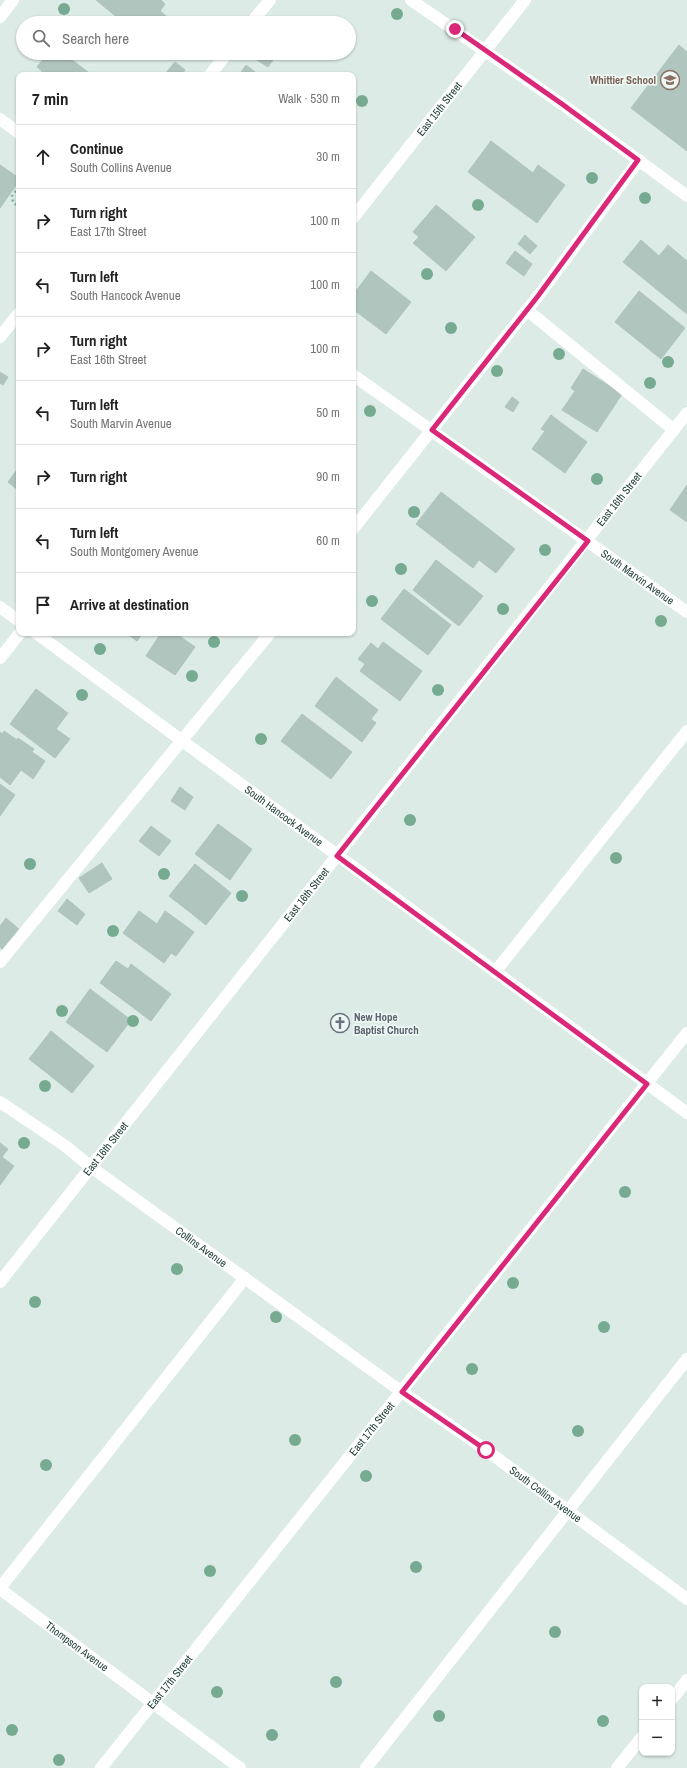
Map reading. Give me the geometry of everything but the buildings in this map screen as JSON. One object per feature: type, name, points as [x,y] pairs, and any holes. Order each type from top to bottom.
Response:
[{"type":"street","points":[[0,17],[13,0]]},
{"type":"street","points":[[257,16],[270,0]]},
{"type":"street","points":[[411,0],[562,104],[687,196]]},
{"type":"street","name":"East 15th Street","points":[[356,214],[525,0]]},
{"type":"street","points":[[212,72],[222,60]]},
{"type":"street","points":[[0,119],[16,131]]},
{"type":"street","points":[[356,525],[527,310],[638,160]]},
{"type":"street","points":[[527,310],[674,430]]},
{"type":"street","points":[[0,336],[16,317]]},
{"type":"street","name":"South Marvin Avenue","points":[[356,377],[687,612]]},
{"type":"street","name":"East 16th Street","points":[[0,1282],[687,414]]},
{"type":"street","points":[[0,607],[16,619]]},
{"type":"street","points":[[0,658],[18,636]]},
{"type":"street","name":"South Hancock Avenue","points":[[40,636],[687,1113]]},
{"type":"street","points":[[0,962],[268,636]]},
{"type":"street","points":[[495,972],[687,731]]},
{"type":"street","name":"East 17th Street","points":[[102,1768],[687,1033]]},
{"type":"street","name":"Collins Avenue","points":[[0,1102],[64,1145],[91,1167],[402,1392]]},
{"type":"street","points":[[0,1589],[245,1278]]},
{"type":"street","points":[[366,1768],[687,1359]]},
{"type":"street","name":"South Collins Avenue","points":[[402,1392],[486,1450],[687,1599]]},
{"type":"street","name":"Thompson Avenue","points":[[0,1589],[240,1768]]},
{"type":"street","points":[[675,1695],[687,1680]]},
{"type":"street","points":[[617,1768],[639,1741]]},
{"type":"path","points":[[16,191],[12,196],[13,202],[16,204]]},
{"type":"place","name":"Whittier School","points":[[670,80]]},
{"type":"place","name":"New Hope Baptist Church","points":[[340,1023]]},
{"type":"route","points":[[455,29],[562,104],[638,160],[538,296],[432,430],[588,541],[337,856],[647,1084],[402,1392],[486,1450]]}]
